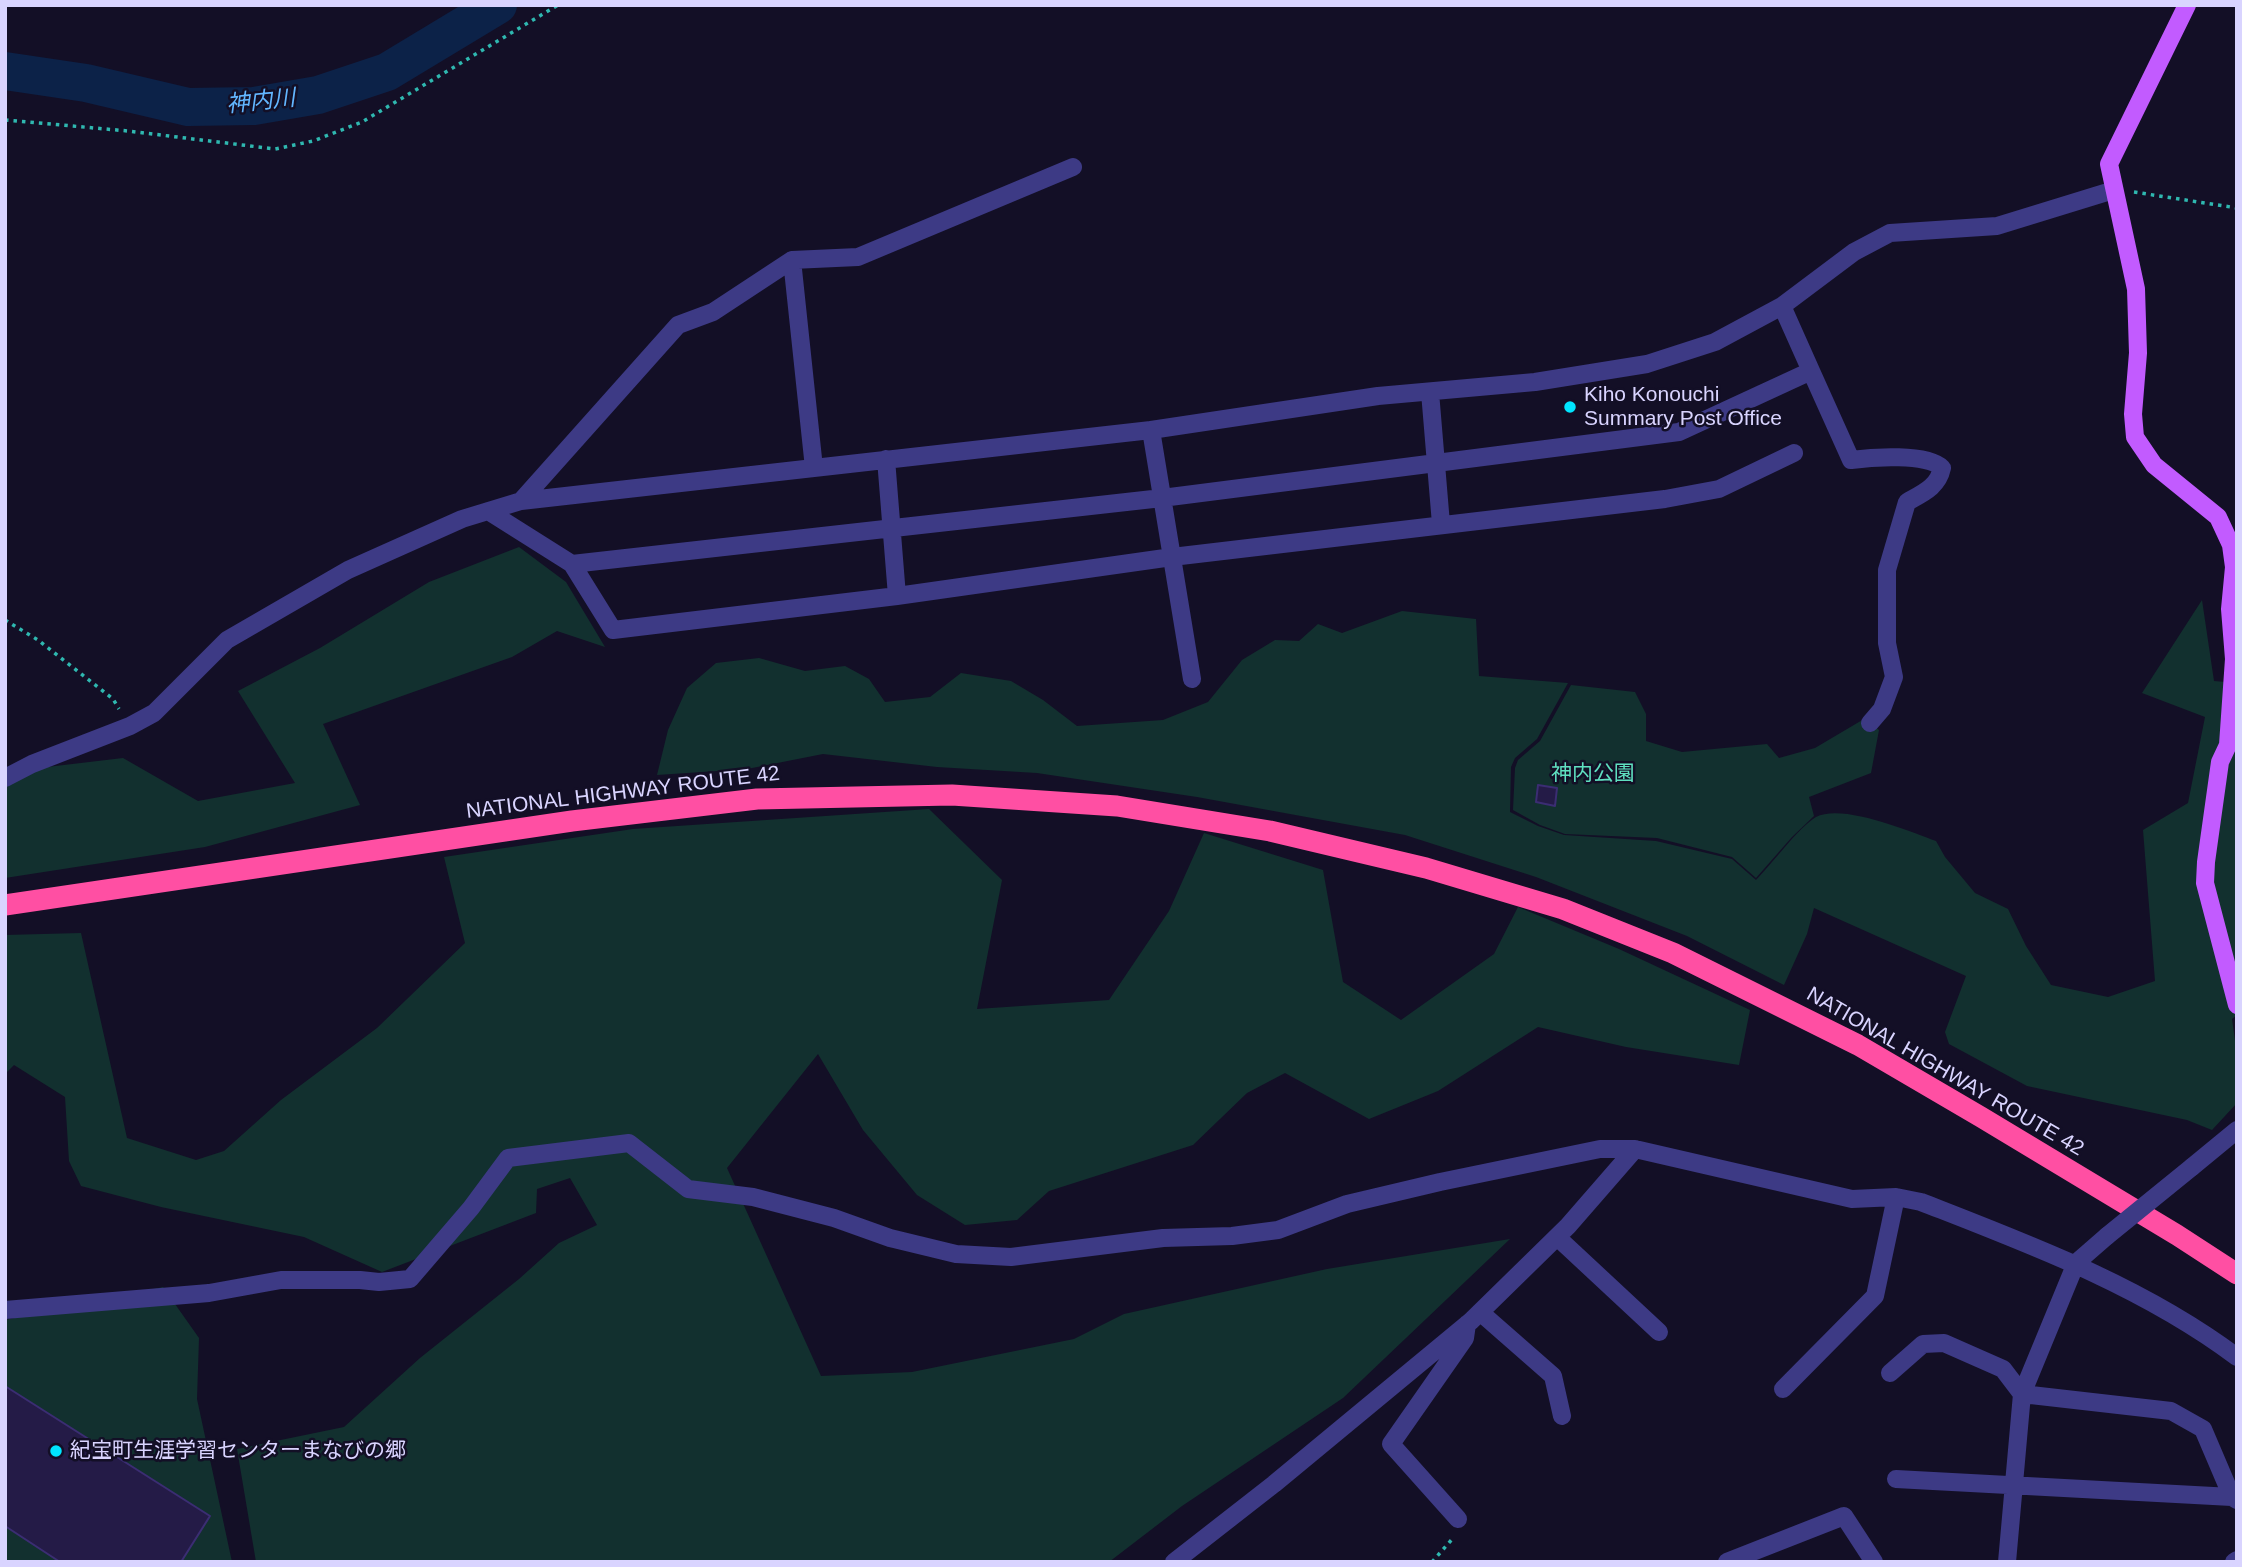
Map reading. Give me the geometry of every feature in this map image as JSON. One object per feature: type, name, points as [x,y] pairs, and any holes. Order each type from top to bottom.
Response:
[{"type":"highway","name":"NATIONAL HIGHWAY ROUTE 42","points":[[5,905],[572,821],[757,799],[952,795],[1117,806],[1270,831],[1426,868],[1550,906],[1673,953],[1858,1045],[2177,1235],[2237,1274]]},
{"type":"main road","points":[[2187,5],[2109,164],[2136,289],[2138,353],[2133,414],[2135,437],[2154,465],[2218,517],[2231,545],[2234,567],[2230,609],[2234,659],[2228,746],[2220,762],[2205,883],[2237,1005]]},
{"type":"street","points":[[521,501],[678,325],[713,312],[792,260],[858,257],[1073,167]]},
{"type":"street","points":[[5,778],[32,764],[130,726],[154,713],[227,640],[348,570],[461,519],[521,501],[1151,430],[1378,396],[1535,382],[1647,364],[1715,342],[1782,306],[1854,251],[1890,233],[1997,226],[2114,190]]},
{"type":"street","points":[[792,260],[814,468]]},
{"type":"street","points":[[1782,306],[1852,460],[1901,458],[1936,462],[1942,468],[1940,477],[1929,490],[1907,502],[1887,570],[1887,643],[1894,677],[1882,709],[1870,723]]},
{"type":"street","points":[[572,564],[1162,498],[1679,432],[1811,371]]},
{"type":"street","points":[[1430,391],[1441,524]]},
{"type":"street","points":[[1151,430],[1192,679]]},
{"type":"street","points":[[488,511],[572,564],[613,630],[897,596],[1172,557],[1665,499],[1718,489],[1794,453]]},
{"type":"street","points":[[886,459],[897,596]]},
{"type":"street","points":[[2007,1562],[2022,1394],[2076,1263],[2237,1130]]},
{"type":"street","points":[[5,1310],[209,1293],[281,1280],[379,1282],[410,1279],[471,1208],[508,1158],[629,1143],[688,1189],[753,1197],[834,1218],[890,1238],[956,1254],[1011,1257],[1163,1238],[1232,1236],[1278,1230],[1347,1204],[1440,1182],[1600,1149],[1635,1149],[1852,1199],[1896,1197],[1921,1202],[2076,1263],[2200,1329],[2237,1357]]},
{"type":"street","points":[[1174,1562],[1284,1475],[1473,1318],[1557,1237],[1635,1149]]},
{"type":"street","points":[[1783,1389],[1875,1296],[1896,1197]]},
{"type":"street","points":[[1557,1237],[1659,1332]]},
{"type":"street","points":[[1473,1318],[1553,1376],[1562,1416]]},
{"type":"street","points":[[1458,1519],[1391,1444],[1465,1338],[1473,1318]]},
{"type":"street","points":[[1891,1373],[1923,1344],[1944,1343],[2003,1369],[2022,1394],[2171,1411],[2203,1429],[2234,1499],[1896,1479]]},
{"type":"street","points":[[1727,1562],[1844,1516],[1874,1562]]},
{"type":"path","points":[[5,120],[128,131],[275,149],[313,141],[362,121],[558,5]]},
{"type":"path","points":[[2114,190],[2237,208]]},
{"type":"path","points":[[5,620],[38,640],[113,699],[130,726]]},
{"type":"green space","points":[[519,547],[566,582],[605,647],[557,631],[512,657],[323,724],[360,805],[205,847],[5,878],[5,772],[123,758],[198,801],[295,783],[238,691],[320,648],[429,582]]},
{"type":"green space","points":[[2202,600],[2214,681],[2237,683],[2237,1015],[2232,1019],[2237,1055],[2237,1103],[2212,1130],[2187,1120],[2027,1086],[1949,1044],[1945,1032],[1966,976],[1814,908],[1807,934],[1784,985],[1687,936],[1536,877],[1405,835],[1197,797],[1037,773],[937,767],[823,754],[747,769],[657,775],[668,730],[687,688],[716,663],[759,658],[805,671],[845,666],[869,679],[885,702],[930,697],[961,673],[1011,681],[1043,700],[1077,726],[1163,720],[1208,702],[1242,660],[1275,640],[1299,641],[1318,624],[1342,633],[1402,611],[1476,619],[1479,676],[1568,683],[1537,739],[1515,758],[1511,767],[1510,812],[1564,835],[1656,841],[1732,859],[1756,880],[1794,837],[1816,817],[1842,813],[1893,825],[1936,841],[1945,857],[1975,893],[2008,909],[2026,946],[2051,985],[2108,997],[2155,981],[2143,830],[2188,803],[2205,717],[2142,693]]},
{"type":"green space","name":"神内公園","points":[[1571,685],[1635,692],[1646,714],[1646,741],[1682,752],[1767,744],[1779,758],[1815,748],[1864,719],[1879,730],[1871,773],[1809,797],[1814,816],[1756,878],[1732,857],[1657,838],[1565,834],[1540,825],[1513,810],[1515,768],[1518,760],[1540,741]]},
{"type":"green space","points":[[929,809],[1002,880],[977,1009],[1109,1000],[1169,911],[1204,833],[1323,870],[1343,982],[1401,1020],[1494,954],[1518,907],[1619,949],[1750,1010],[1739,1065],[1626,1047],[1538,1027],[1438,1091],[1369,1119],[1285,1073],[1247,1093],[1193,1145],[1049,1191],[1017,1220],[965,1225],[917,1195],[863,1130],[818,1054],[727,1168],[821,1376],[912,1372],[1074,1339],[1124,1314],[1327,1269],[1510,1239],[1343,1398],[1182,1506],[1109,1562],[256,1562],[237,1449],[344,1427],[420,1358],[519,1279],[559,1243],[597,1225],[570,1178],[537,1189],[536,1213],[382,1272],[304,1237],[161,1207],[81,1186],[69,1161],[65,1097],[14,1065],[5,1074],[5,935],[81,933],[127,1138],[196,1160],[224,1151],[281,1100],[377,1028],[465,943],[444,857],[633,829]]},
{"type":"green space","points":[[163,1287],[199,1338],[197,1399],[232,1562],[5,1562],[5,1320]]},
{"type":"building","points":[[1538,785],[1557,788],[1555,806],[1536,802]]},
{"type":"building","name":"紀宝町生涯学習センターまなびの郷","points":[[5,1386],[210,1516],[181,1562],[60,1562],[5,1526]]},
{"type":"waterway","name":"神内川","points":[[5,71],[86,83],[188,107],[254,106],[318,95],[387,72],[498,5]]},
{"type":"place","name":"Kiho Konouchi Summary Post Office","points":[[1570,407]]},
{"type":"place","name":"紀宝町生涯学習センターまなびの郷","points":[[56,1451]]}]
